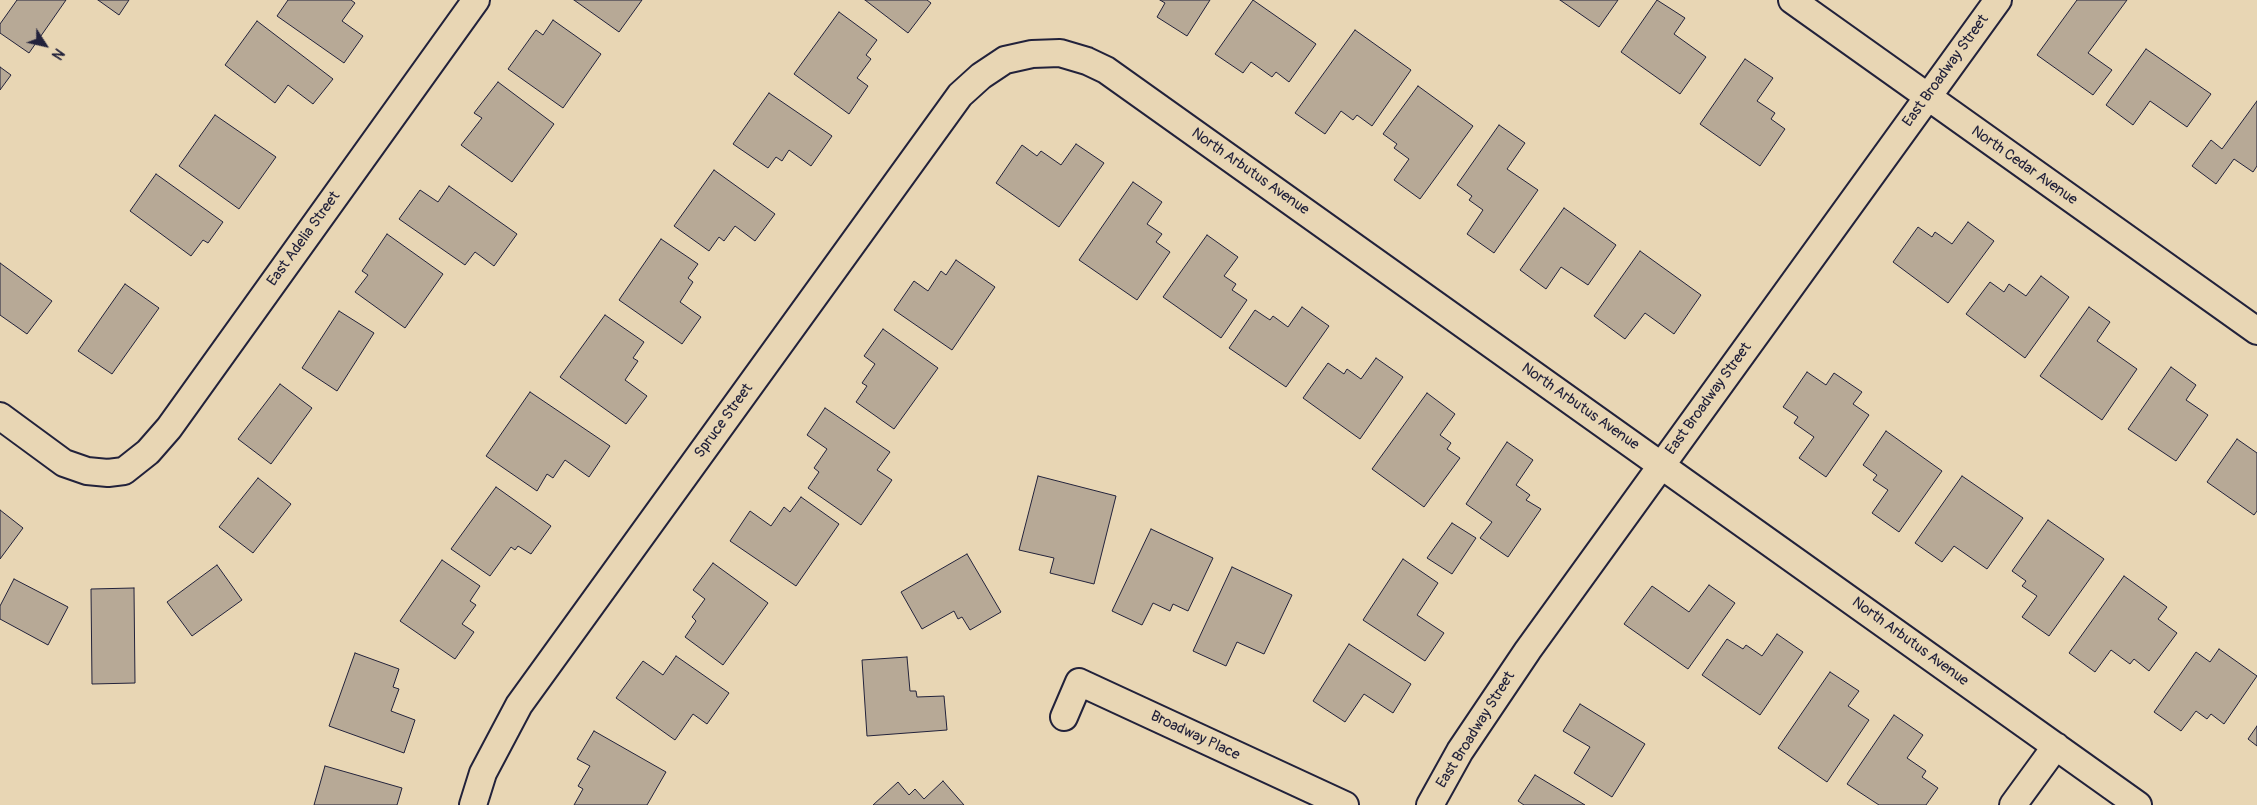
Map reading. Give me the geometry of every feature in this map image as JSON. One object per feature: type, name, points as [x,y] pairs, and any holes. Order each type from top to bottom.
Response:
[{"type":"street","name":"East Adelia Street","points":[[0,416],[64,463],[87,470],[108,473],[124,471],[148,452],[169,428],[476,0]]},
{"type":"street","name":"North Cedar Avenue","points":[[1792,0],[2257,330]]},
{"type":"street","name":"East Broadway Street","points":[[1430,805],[1460,751],[1528,650],[1998,0]]},
{"type":"street","name":"North Arbutus Avenue","points":[[1005,60],[1032,54],[1060,53],[1087,61],[1106,70],[2138,805]]},
{"type":"street","name":"Spruce Street","points":[[473,805],[483,773],[519,705],[960,95],[981,76],[1005,60]]},
{"type":"street","name":"Broadway Place","points":[[1064,716],[1079,682],[1345,805]]},
{"type":"street","points":[[2013,805],[2056,746]]},
{"type":"building","points":[[17,0],[66,0],[29,53],[0,33],[0,24]]},
{"type":"building","points":[[98,0],[129,0],[119,15]]},
{"type":"building","points":[[288,0],[351,0],[355,3],[342,21],[363,36],[344,63],[277,16]]},
{"type":"building","points":[[574,0],[642,0],[619,32]]},
{"type":"building","points":[[865,0],[927,0],[931,3],[908,33]]},
{"type":"building","points":[[1160,0],[1210,0],[1187,36],[1157,17],[1165,3]]},
{"type":"building","points":[[1253,0],[1316,44],[1289,82],[1276,72],[1272,77],[1251,62],[1243,73],[1215,54]]},
{"type":"building","points":[[1560,0],[1618,0],[1599,27]]},
{"type":"building","points":[[1657,0],[1685,18],[1674,34],[1706,57],[1680,94],[1621,52]]},
{"type":"building","points":[[2077,0],[2127,0],[2088,53],[2112,70],[2093,95],[2037,55]]},
{"type":"building","points":[[839,12],[877,40],[866,55],[871,59],[857,78],[868,86],[849,114],[794,74]]},
{"type":"building","points":[[553,20],[601,54],[563,108],[508,69],[536,30],[543,35]]},
{"type":"building","points":[[257,21],[333,79],[313,104],[288,85],[275,103],[225,65]]},
{"type":"building","points":[[1355,30],[1411,70],[1372,126],[1357,115],[1353,120],[1341,111],[1325,134],[1295,113]]},
{"type":"building","points":[[2146,49],[2211,94],[2187,127],[2150,101],[2133,125],[2106,105]]},
{"type":"building","points":[[1745,59],[1773,78],[1757,101],[1775,113],[1771,119],[1785,129],[1760,166],[1700,124]]},
{"type":"building","points":[[0,67],[11,75],[0,90]]},
{"type":"building","points":[[498,82],[554,124],[512,182],[461,145],[482,118],[474,113]]},
{"type":"building","points":[[1418,86],[1473,126],[1420,199],[1394,180],[1409,159],[1394,148],[1397,144],[1383,134]]},
{"type":"building","points":[[769,93],[832,136],[811,166],[789,150],[782,161],[776,157],[768,168],[733,144]]},
{"type":"building","points":[[2257,101],[2257,166],[2253,172],[2234,159],[2216,184],[2192,166],[2211,140],[2222,149]]},
{"type":"building","points":[[215,115],[276,157],[239,209],[179,166]]},
{"type":"building","points":[[1499,125],[1525,143],[1507,169],[1538,190],[1494,253],[1467,234],[1483,210],[1469,200],[1472,196],[1457,185]]},
{"type":"building","points":[[1076,144],[1104,163],[1059,227],[996,183],[1022,145],[1037,156],[1041,151],[1061,165]]},
{"type":"building","points":[[714,170],[775,214],[755,241],[735,226],[724,241],[719,237],[709,251],[674,226]]},
{"type":"building","points":[[156,174],[223,222],[208,243],[203,240],[191,256],[130,211]]},
{"type":"building","points":[[1133,182],[1162,202],[1147,224],[1162,234],[1156,242],[1170,252],[1137,300],[1079,260]]},
{"type":"building","points":[[449,186],[517,234],[494,266],[475,252],[465,265],[399,219],[420,190],[438,202]]},
{"type":"building","points":[[1564,208],[1616,245],[1588,285],[1561,267],[1546,289],[1520,270]]},
{"type":"building","points":[[1968,222],[1994,241],[1948,303],[1893,262],[1918,227],[1932,237],[1935,232],[1952,244]]},
{"type":"building","points":[[387,234],[443,274],[405,328],[355,292],[368,275],[362,271]]},
{"type":"building","points":[[1207,235],[1238,257],[1224,276],[1236,284],[1232,290],[1247,300],[1221,338],[1163,297]]},
{"type":"building","points":[[661,239],[698,264],[688,278],[693,282],[680,302],[701,317],[682,344],[619,300]]},
{"type":"building","points":[[1640,251],[1701,295],[1674,334],[1645,313],[1625,339],[1594,316]]},
{"type":"building","points":[[956,260],[995,287],[952,350],[894,310],[914,281],[928,291],[941,271],[946,275]]},
{"type":"building","points":[[0,263],[52,301],[27,334],[0,315]]},
{"type":"building","points":[[2041,276],[2069,297],[2025,358],[1966,314],[1990,282],[2004,292],[2009,284],[2026,296]]},
{"type":"building","points":[[125,284],[159,308],[112,374],[78,351]]},
{"type":"building","points":[[1302,307],[1329,326],[1286,387],[1229,348],[1255,310],[1270,320],[1273,316],[1288,327]]},
{"type":"building","points":[[2089,307],[2110,322],[2097,341],[2137,369],[2102,420],[2040,376]]},
{"type":"building","points":[[339,311],[374,333],[337,391],[302,368]]},
{"type":"building","points":[[605,315],[644,342],[633,358],[638,361],[625,380],[647,396],[626,424],[560,377]]},
{"type":"building","points":[[883,329],[938,368],[894,429],[856,402],[867,386],[862,383],[875,364],[864,356]]},
{"type":"building","points":[[1376,358],[1403,377],[1360,439],[1303,398],[1328,363],[1344,374],[1347,369],[1361,379]]},
{"type":"building","points":[[2171,367],[2196,385],[2186,400],[2208,415],[2176,461],[2128,429]]},
{"type":"building","points":[[1807,372],[1826,385],[1834,373],[1862,392],[1853,404],[1869,415],[1826,477],[1799,458],[1814,437],[1794,423],[1798,417],[1783,407]]},
{"type":"building","points":[[280,384],[312,408],[271,464],[238,439]]},
{"type":"building","points":[[530,392],[610,446],[589,477],[565,460],[553,478],[547,474],[537,491],[486,456]]},
{"type":"building","points":[[1427,393],[1455,414],[1440,435],[1451,443],[1447,449],[1460,458],[1424,507],[1372,469]]},
{"type":"building","points":[[825,408],[890,452],[877,470],[892,480],[861,525],[808,488],[819,472],[814,468],[827,449],[807,435]]},
{"type":"building","points":[[1886,431],[1942,471],[1899,532],[1872,513],[1888,490],[1873,480],[1877,475],[1863,465]]},
{"type":"building","points":[[2237,439],[2257,453],[2257,511],[2254,515],[2207,482]]},
{"type":"building","points":[[1507,442],[1533,460],[1516,485],[1530,495],[1526,500],[1541,509],[1508,557],[1480,538],[1492,522],[1466,504]]},
{"type":"building","points":[[1038,476],[1116,496],[1094,584],[1050,573],[1054,558],[1019,550]]},
{"type":"building","points":[[1962,476],[2023,518],[1987,569],[1954,546],[1942,562],[1915,543]]},
{"type":"building","points":[[258,478],[291,504],[253,553],[219,527]]},
{"type":"building","points":[[496,487],[551,526],[531,554],[518,546],[515,550],[511,547],[490,576],[451,549]]},
{"type":"building","points":[[801,497],[839,524],[796,586],[730,541],[750,511],[771,526],[784,507],[790,512]]},
{"type":"building","points":[[0,510],[23,528],[0,559]]},
{"type":"building","points":[[2048,520],[2104,559],[2049,636],[2022,617],[2037,596],[2022,586],[2026,581],[2012,571]]},
{"type":"building","points":[[1452,523],[1476,538],[1452,574],[1427,558]]},
{"type":"building","points":[[1151,529],[1213,558],[1188,611],[1173,604],[1170,611],[1153,603],[1142,625],[1112,611]]},
{"type":"building","points":[[967,554],[1001,612],[970,630],[962,617],[958,619],[954,611],[922,629],[901,592]]},
{"type":"building","points":[[1403,559],[1438,583],[1417,615],[1444,633],[1425,661],[1363,620]]},
{"type":"building","points":[[442,560],[480,586],[470,601],[476,605],[462,624],[474,632],[455,659],[400,621]]},
{"type":"building","points":[[713,563],[768,603],[723,665],[685,637],[696,621],[692,617],[705,599],[693,590]]},
{"type":"building","points":[[217,565],[242,600],[192,636],[167,602]]},
{"type":"building","points":[[1232,567],[1292,595],[1264,654],[1237,642],[1226,666],[1193,651]]},
{"type":"building","points":[[2124,576],[2167,607],[2158,619],[2177,633],[2149,671],[2134,659],[2130,664],[2111,650],[2095,672],[2069,653]]},
{"type":"building","points":[[14,579],[68,607],[48,645],[0,619],[0,606]]},
{"type":"building","points":[[1709,585],[1735,603],[1688,669],[1624,624],[1652,586],[1689,612]]},
{"type":"building","points":[[134,588],[135,683],[92,684],[91,589]]},
{"type":"building","points":[[1777,634],[1803,652],[1760,715],[1702,675],[1727,639],[1743,649],[1746,645],[1762,656]]},
{"type":"building","points":[[1349,644],[1411,684],[1393,713],[1364,694],[1345,722],[1313,701]]},
{"type":"building","points":[[2219,649],[2257,676],[2224,724],[2211,714],[2207,719],[2196,711],[2181,731],[2154,712],[2196,652],[2210,662]]},
{"type":"building","points":[[355,653],[399,669],[393,687],[399,689],[391,711],[415,720],[404,753],[329,726]]},
{"type":"building","points":[[676,656],[729,693],[707,724],[693,714],[675,740],[616,698],[643,661],[663,675]]},
{"type":"building","points":[[907,657],[910,691],[916,691],[917,697],[944,696],[947,730],[867,736],[862,660]]},
{"type":"building","points":[[1830,672],[1859,691],[1848,706],[1869,720],[1827,782],[1778,748]]},
{"type":"building","points":[[1580,704],[1645,744],[1612,797],[1574,773],[1590,747],[1563,731]]},
{"type":"building","points":[[1894,715],[1923,735],[1907,758],[1926,771],[1922,777],[1938,788],[1926,805],[1879,805],[1847,784]]},
{"type":"building","points":[[2257,726],[2257,746],[2248,739]]},
{"type":"building","points":[[594,731],[666,772],[647,805],[574,805],[583,789],[578,786],[590,766],[577,759]]},
{"type":"building","points":[[325,766],[402,788],[397,805],[314,805]]},
{"type":"building","points":[[1535,775],[1585,805],[1524,805],[1518,801]]},
{"type":"building","points":[[943,781],[964,805],[873,805],[898,782],[909,795],[915,789],[924,799]]}]
